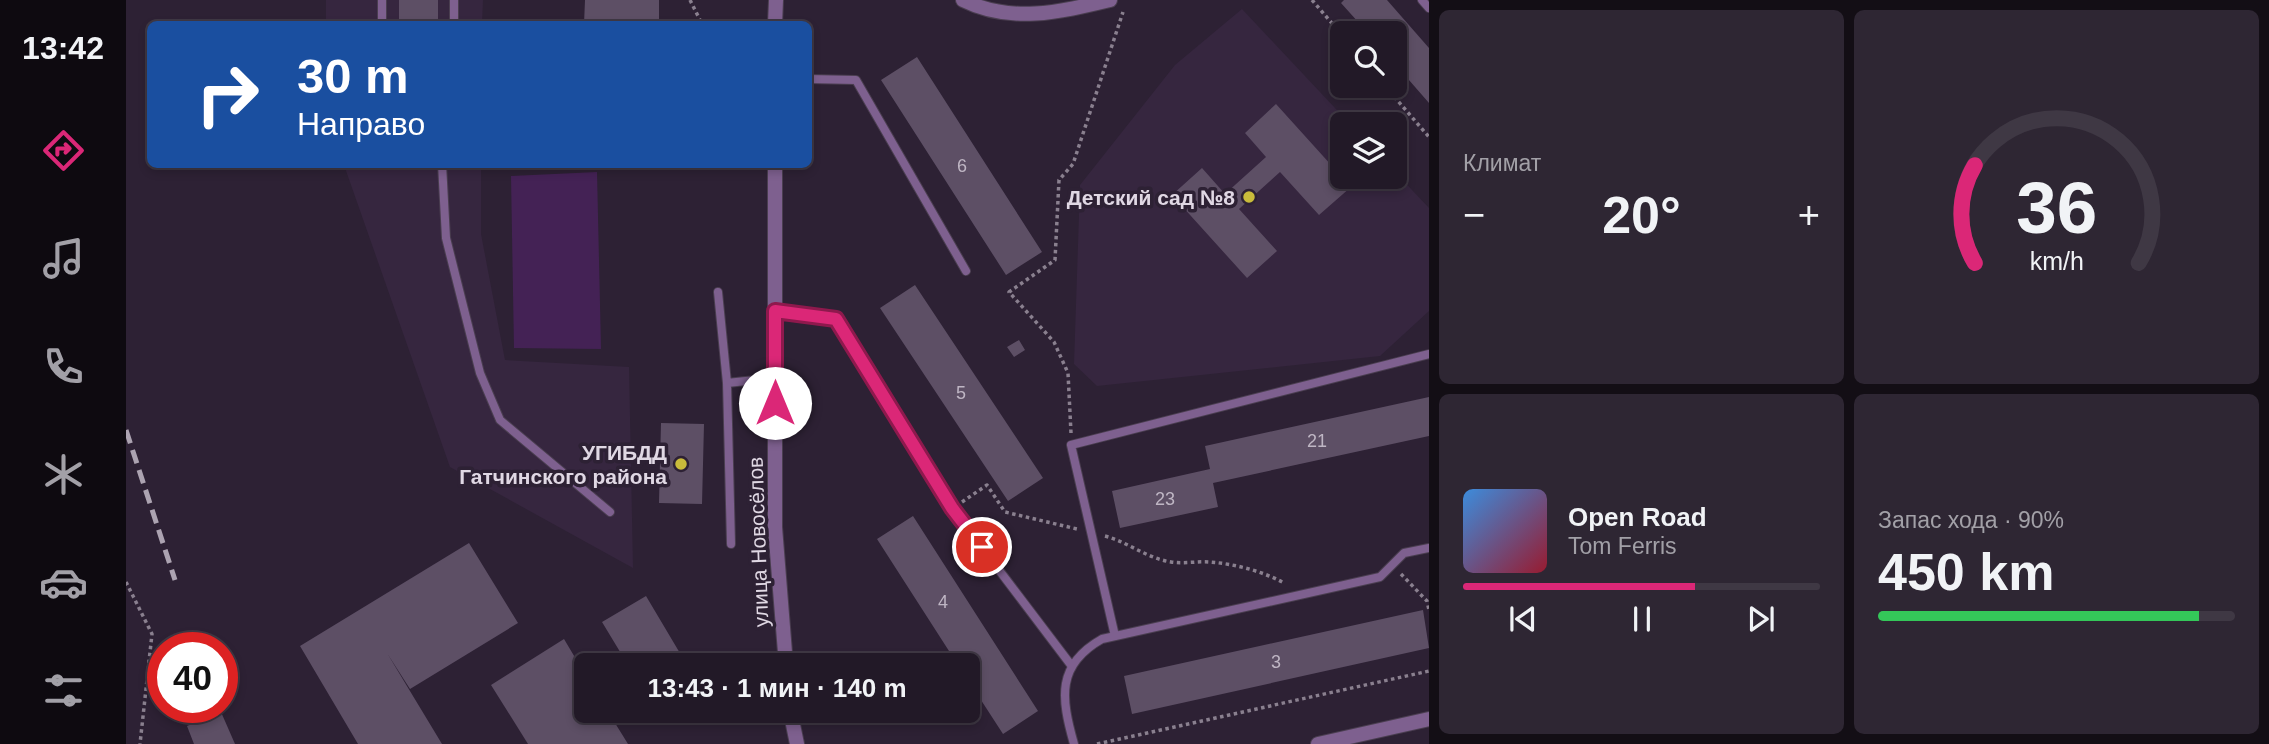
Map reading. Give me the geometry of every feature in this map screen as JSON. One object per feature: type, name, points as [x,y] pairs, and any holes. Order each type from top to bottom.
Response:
[{"type":"street","points":[[775,21],[776,0]]},
{"type":"street","points":[[962,0],[981,9],[1012,16],[1060,12],[1110,0]]},
{"type":"street","name":"улица Новосёлов","points":[[775,168],[775,527],[785,653]]},
{"type":"street","points":[[1318,744],[1429,719]]},
{"type":"street","points":[[793,723],[797,744]]},
{"type":"lane","points":[[382,0],[382,21]]},
{"type":"lane","points":[[454,0],[454,21]]},
{"type":"lane","points":[[1422,0],[1429,8]]},
{"type":"lane","points":[[812,79],[856,80],[967,271]]},
{"type":"lane","points":[[442,168],[446,238],[480,373],[500,420],[610,512]]},
{"type":"lane","points":[[718,292],[727,383],[731,544]]},
{"type":"lane","points":[[775,311],[836,319],[952,508],[1071,665]]},
{"type":"lane","points":[[1115,636],[1071,445],[1429,354]]},
{"type":"lane","points":[[727,383],[775,378]]},
{"type":"lane","points":[[1074,744],[1065,712],[1065,686],[1071,665],[1084,649],[1102,639],[1380,577],[1404,553],[1429,548]]},
{"type":"path","points":[[690,0],[700,21]]},
{"type":"path","points":[[1071,445],[1068,373],[1054,342],[1009,292],[1055,260],[1059,180],[1073,164],[1126,0]]},
{"type":"path","points":[[1312,0],[1330,21]]},
{"type":"path","points":[[1395,98],[1429,137]]},
{"type":"path","points":[[952,508],[987,485],[1005,512],[1119,539],[1146,556],[1172,562],[1210,562],[1272,576],[1304,594]]},
{"type":"path","points":[[1392,565],[1427,601],[1429,610]]},
{"type":"path","points":[[126,582],[152,634],[140,744]]},
{"type":"path","points":[[1097,744],[1429,671]]},
{"type":"shaded area","points":[[326,0],[483,0],[482,21],[326,21]]},
{"type":"shaded area","name":"Детский сад №8","points":[[1242,9],[1339,112],[1330,112],[1330,189],[1407,189],[1407,185],[1429,208],[1429,311],[1380,356],[1097,386],[1074,364],[1080,185],[1175,65]]},
{"type":"shaded area","points":[[345,168],[481,168],[481,234],[505,360],[629,367],[633,568],[450,467]]},
{"type":"shaded area","points":[[597,172],[601,349],[514,348],[511,176]]},
{"type":"building","points":[[399,0],[438,0],[438,21],[399,21]]},
{"type":"building","points":[[585,0],[659,0],[659,21],[584,21]]},
{"type":"building","points":[[1344,0],[1387,0],[1405,21],[1357,21],[1341,3]]},
{"type":"building","points":[[1407,23],[1429,48],[1429,103],[1407,78]]},
{"type":"building","points":[[917,57],[1042,252],[1006,275],[881,80]]},
{"type":"building","points":[[1276,104],[1330,164],[1330,189],[1349,189],[1319,215],[1280,172],[1239,209],[1277,251],[1247,278],[1172,195],[1202,168],[1225,194],[1266,157],[1245,133]]},
{"type":"building","points":[[915,285],[1043,478],[1008,501],[880,308]]},
{"type":"building","points":[[1019,340],[1025,350],[1014,357],[1007,347]]},
{"type":"building","points":[[1429,397],[1429,436],[1213,483],[1218,507],[1120,528],[1112,491],[1210,469],[1205,446]]},
{"type":"building","name":"УГИБДД Гатчинского района","points":[[661,423],[704,424],[702,504],[659,503]]},
{"type":"building","points":[[913,516],[1038,711],[1003,734],[980,699],[980,653],[950,653],[877,539]]},
{"type":"building","points":[[469,543],[518,623],[410,689],[387,653],[442,744],[358,744],[300,646]]},
{"type":"building","points":[[646,596],[680,653],[621,653],[602,622]]},
{"type":"building","points":[[1423,610],[1429,648],[1132,714],[1124,676]]},
{"type":"building","points":[[564,639],[574,656],[574,723],[615,723],[628,744],[528,744],[491,685]]},
{"type":"building","points":[[194,723],[226,723],[235,744],[194,744],[187,726]]},
{"type":"railway","points":[[126,430],[175,580]]},
{"type":"place","name":"Детский сад №8","points":[[1249,197]]},
{"type":"place","name":"УГИБДД Гатчинского района","points":[[681,464]]},
{"type":"route","points":[[775,403],[775,311],[836,319],[952,508],[982,547]]}]
